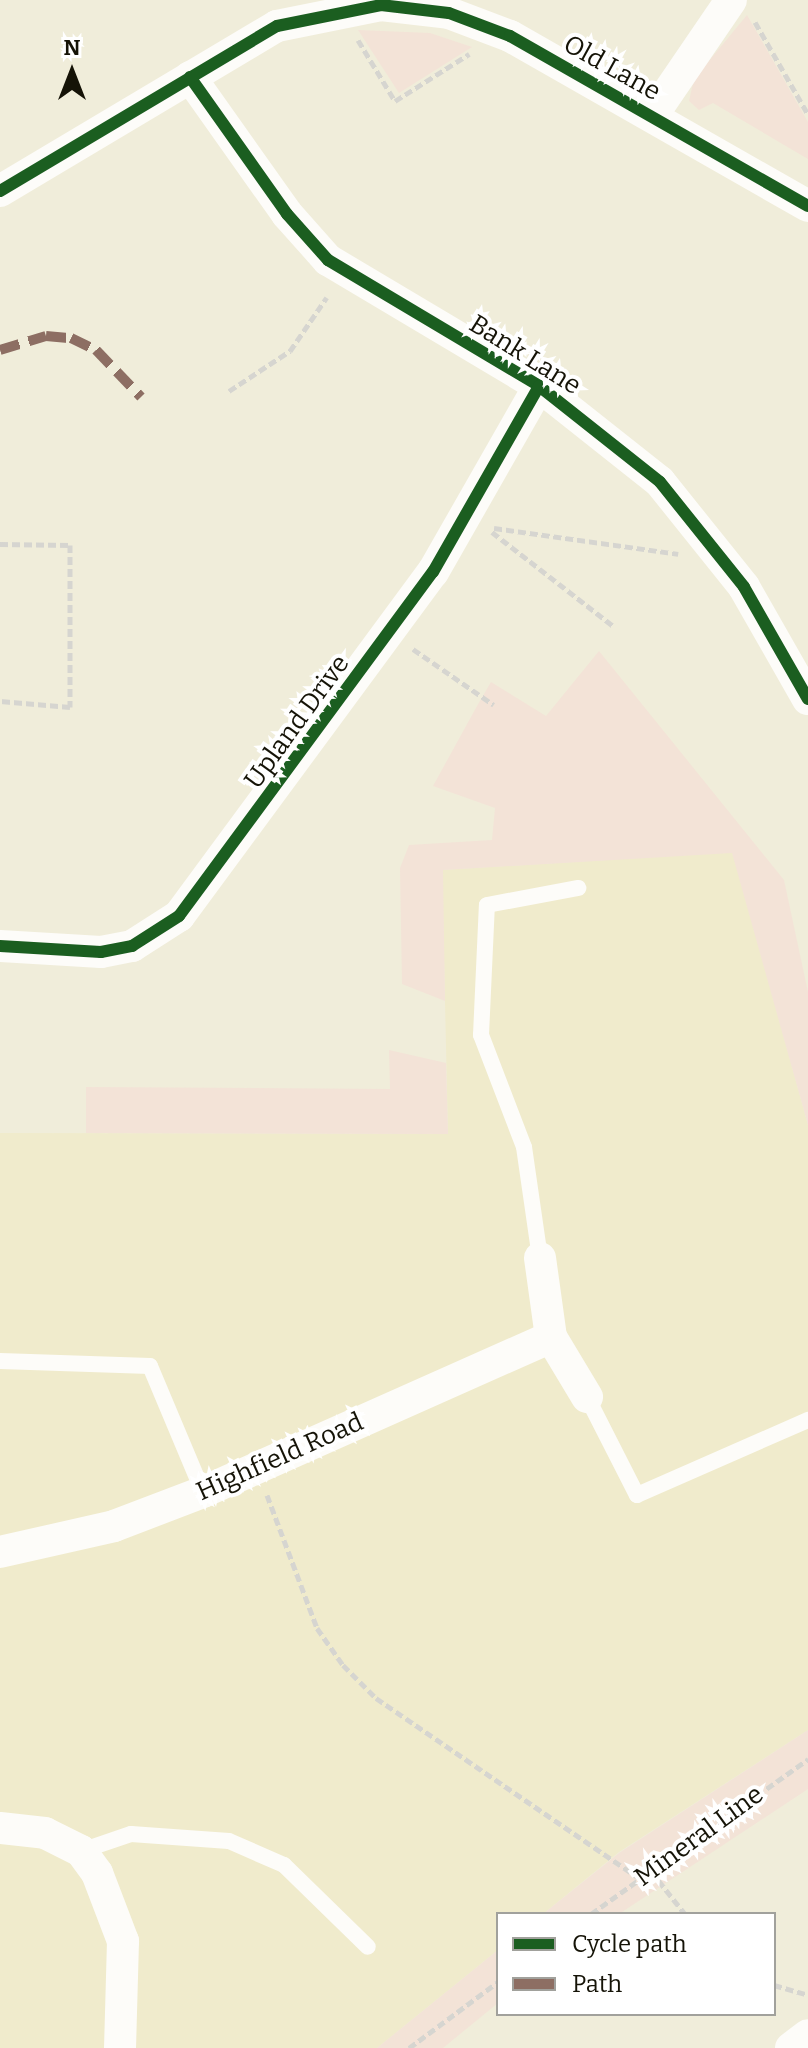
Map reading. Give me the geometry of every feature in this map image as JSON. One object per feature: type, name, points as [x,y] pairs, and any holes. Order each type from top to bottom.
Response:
[{"type":"street","name":"Old Lane","points":[[0,191],[277,26],[339,8],[382,2],[449,13],[503,32],[808,206]]},
{"type":"street","name":"Old Lane","points":[[652,116],[740,6]]},
{"type":"street","name":"Bank Lane","points":[[190,77],[293,222],[344,271],[539,386],[660,482],[796,651],[808,699]]},
{"type":"street","name":"Upland Drive","points":[[0,946],[101,952],[132,946],[179,916],[433,572],[539,386]]},
{"type":"street","points":[[540,1258],[551,1337],[587,1397]]},
{"type":"street","name":"Highfield Road","points":[[0,1552],[114,1526],[203,1492],[551,1337]]},
{"type":"street","points":[[0,1828],[45,1833],[81,1851],[113,1903],[123,1941],[120,2048]]},
{"type":"street","points":[[791,2048],[808,2035]]},
{"type":"lane","points":[[540,1258],[524,1147],[481,1035],[487,905],[578,888]]},
{"type":"lane","points":[[0,1361],[150,1366],[203,1492]]},
{"type":"lane","points":[[587,1397],[637,1495],[808,1420]]},
{"type":"lane","points":[[81,1851],[131,1834],[229,1841],[284,1865],[368,1947]]},
{"type":"path","points":[[740,6],[808,114]]},
{"type":"path","points":[[339,8],[395,101],[503,32]]},
{"type":"path","points":[[229,391],[290,351],[344,271]]},
{"type":"path","points":[[613,626],[485,527],[726,561]]},
{"type":"path","points":[[0,544],[70,545],[70,707],[0,701]]},
{"type":"path","points":[[389,633],[494,705]]},
{"type":"path","points":[[257,1468],[317,1628],[343,1665],[376,1698],[640,1879]]},
{"type":"path","points":[[651,1871],[683,1912]]},
{"type":"path","points":[[409,2048],[496,1983]]},
{"type":"path","points":[[776,1986],[808,1995]]},
{"type":"shaded area","points":[[747,15],[808,122],[808,159],[713,103],[699,110],[689,101],[694,79]]},
{"type":"shaded area","points":[[358,30],[430,33],[472,47],[399,93]]},
{"type":"shaded area","points":[[599,651],[784,880],[808,992],[808,1125],[732,853],[443,870],[445,1001],[402,984],[400,868],[409,845],[492,840],[495,808],[433,786],[491,682],[546,716]]},
{"type":"shaded area","points":[[733,852],[808,1125],[808,1730],[619,1852],[545,1912],[496,1912],[496,1952],[377,2048],[0,2048],[0,1133],[448,1134],[442,870]]},
{"type":"shaded area","points":[[389,1050],[446,1063],[448,1134],[86,1133],[86,1087],[390,1089]]},
{"type":"shaded area","points":[[808,1730],[808,1789],[622,1912],[545,1912],[619,1853]]},
{"type":"shaded area","points":[[496,1952],[496,2005],[443,2048],[377,2048]]},
{"type":"marked path","points":[[0,350],[46,336],[71,338],[96,350],[141,397]]},
{"type":"cycle path","points":[[0,191],[277,26],[381,5],[449,13],[510,36],[808,206]]},
{"type":"cycle path","points":[[190,77],[287,214],[328,260],[539,386],[660,482],[744,587],[808,699]]},
{"type":"cycle path","points":[[0,946],[101,952],[132,946],[179,916],[433,572],[539,386]]}]
